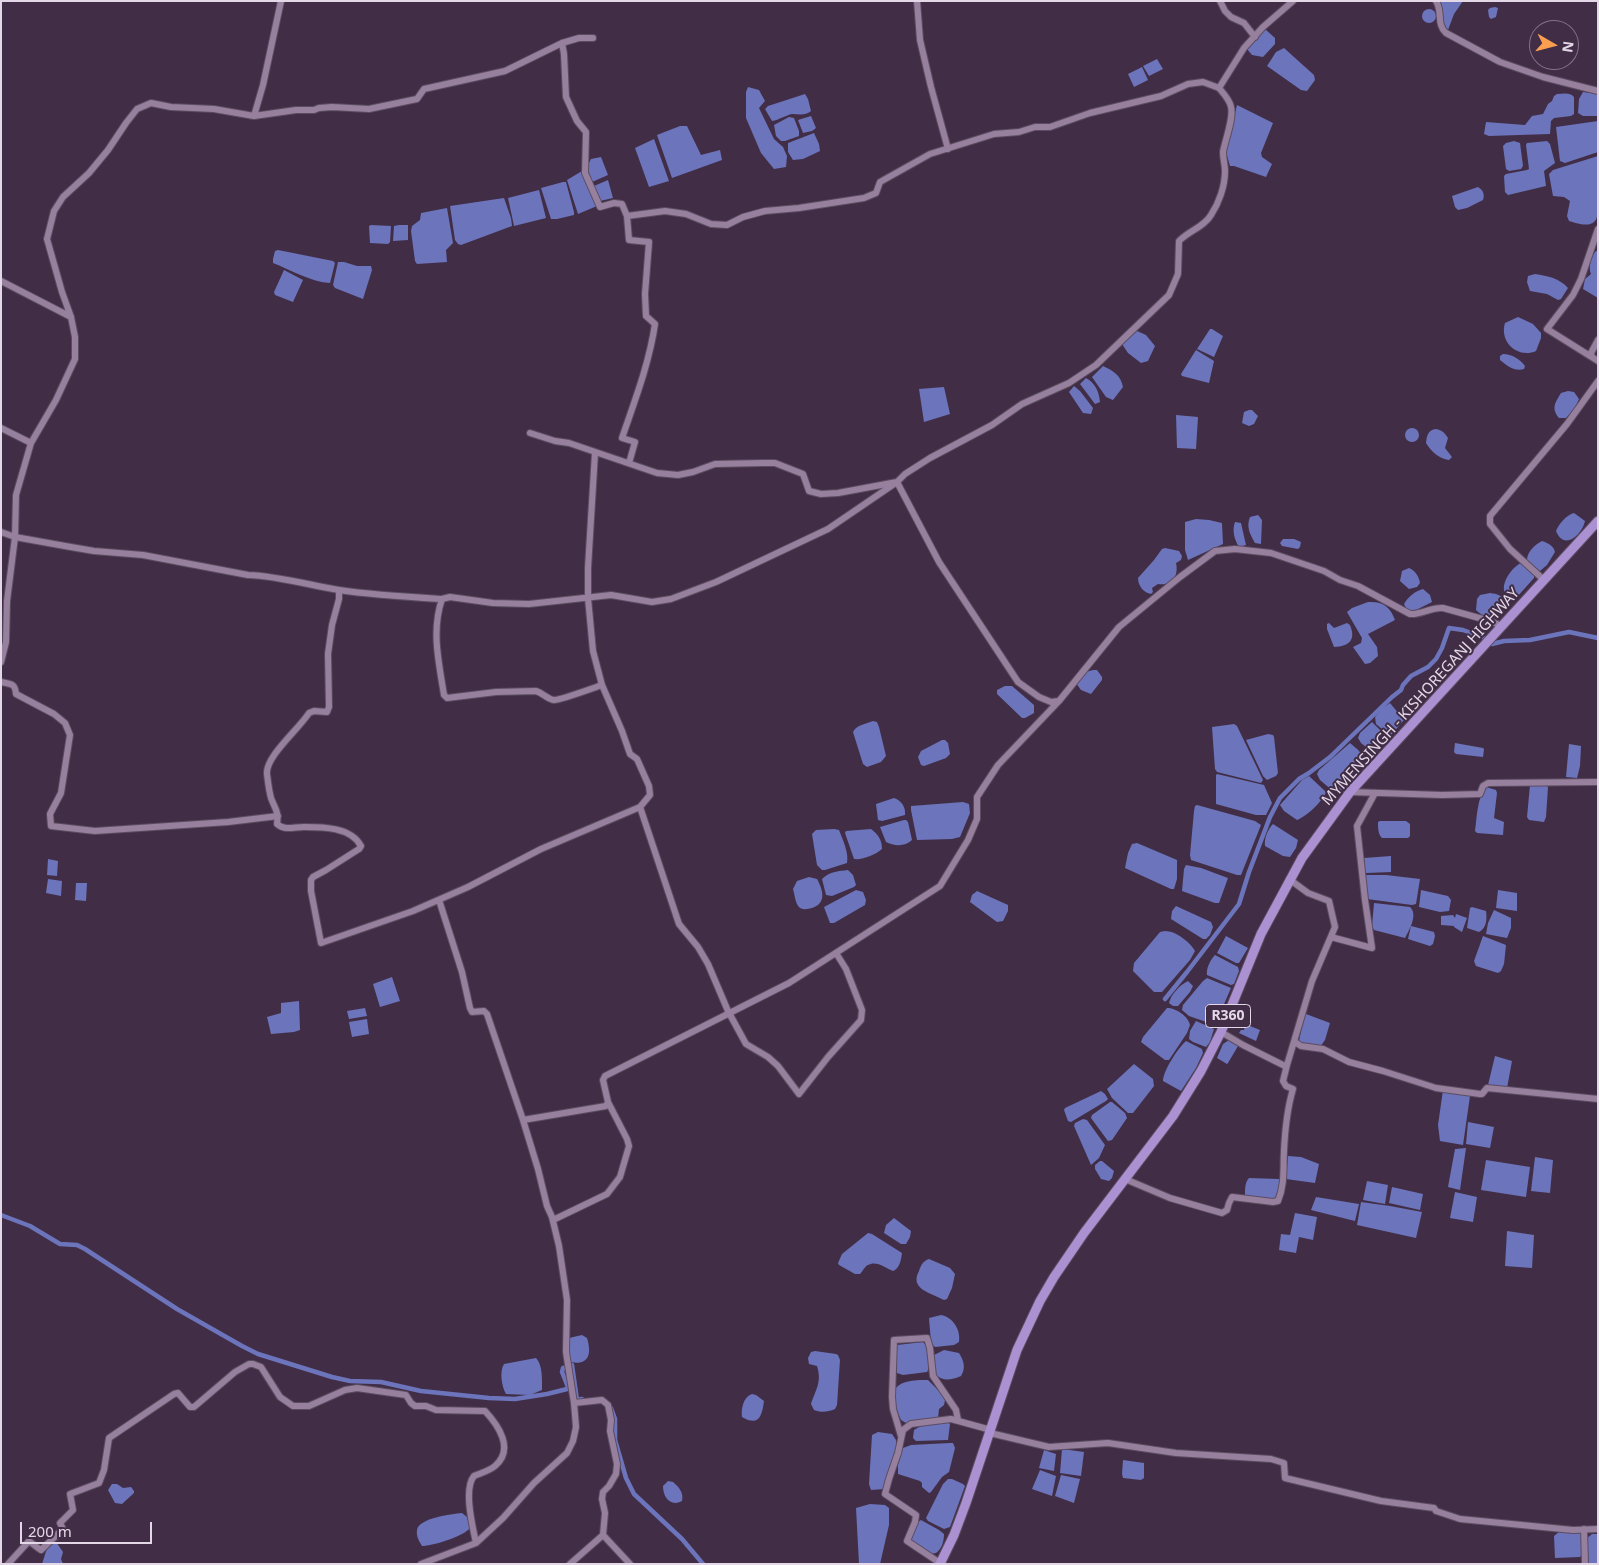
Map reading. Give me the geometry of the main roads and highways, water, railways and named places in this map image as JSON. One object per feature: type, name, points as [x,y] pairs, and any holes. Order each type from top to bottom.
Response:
[{"type":"main road","name":"MYMENSINGH - KISHOREGANJ HIGHWAY","points":[[940,1563],[954,1535],[1017,1350],[1040,1301],[1084,1233],[1186,1097],[1221,1032],[1261,934],[1302,858],[1350,792],[1598,521]]},
{"type":"water","points":[[1439,1],[1463,1],[1454,14],[1448,30],[1444,29]]},
{"type":"water","points":[[1495,7],[1498,8],[1496,17],[1491,19],[1488,10]]},
{"type":"water","points":[[1429,9],[1434,11],[1436,16],[1434,21],[1429,23],[1424,21],[1422,16],[1424,11]]},
{"type":"water","points":[[1265,29],[1275,38],[1275,44],[1263,57],[1252,55],[1247,49]]},
{"type":"water","points":[[1284,48],[1314,75],[1315,80],[1307,91],[1301,90],[1267,66],[1276,52]]},
{"type":"water","points":[[1157,59],[1163,69],[1149,76],[1143,66]]},
{"type":"water","points":[[1142,67],[1148,80],[1134,87],[1128,74]]},
{"type":"water","points":[[748,87],[759,90],[765,101],[759,108],[774,139],[783,147],[787,156],[786,167],[774,169],[761,153],[746,118],[746,92]]},
{"type":"water","points":[[1583,92],[1598,94],[1598,116],[1583,116],[1578,113],[1579,99]]},
{"type":"water","points":[[805,94],[811,111],[806,114],[787,115],[772,121],[765,109],[768,106]]},
{"type":"water","points":[[1557,94],[1568,94],[1574,97],[1574,114],[1554,118],[1551,121],[1550,134],[1489,136],[1484,134],[1486,122],[1525,125],[1532,116],[1543,114],[1548,104]]},
{"type":"water","points":[[1237,105],[1273,123],[1261,153],[1262,157],[1272,164],[1266,177],[1230,166],[1226,152]]},
{"type":"water","points":[[811,116],[816,128],[803,133],[798,120]]},
{"type":"water","points":[[789,117],[794,118],[799,136],[781,141],[776,136],[774,125]]},
{"type":"water","points":[[1598,121],[1598,152],[1565,163],[1560,161],[1556,127]]},
{"type":"water","points":[[680,126],[687,126],[701,155],[720,150],[722,160],[672,178],[657,135]]},
{"type":"water","points":[[814,133],[820,151],[803,159],[793,160],[788,152],[788,143]]},
{"type":"water","points":[[654,139],[669,181],[649,187],[635,148]]},
{"type":"water","points":[[1514,141],[1520,143],[1523,166],[1521,169],[1509,171],[1506,169],[1503,146]]},
{"type":"water","points":[[1547,141],[1550,144],[1555,163],[1544,171],[1546,186],[1508,195],[1505,192],[1504,176],[1529,169],[1527,143]]},
{"type":"water","points":[[1598,156],[1598,213],[1596,219],[1586,225],[1569,221],[1567,216],[1570,201],[1564,197],[1553,196],[1549,174],[1553,170]]},
{"type":"water","points":[[601,157],[608,175],[592,182],[587,167],[591,159]]},
{"type":"water","points":[[582,171],[597,206],[578,214],[567,180]]},
{"type":"water","points":[[608,180],[613,198],[600,201],[594,186]]},
{"type":"water","points":[[566,182],[574,215],[551,219],[541,188]]},
{"type":"water","points":[[1478,187],[1483,192],[1483,200],[1467,208],[1458,210],[1455,207],[1452,196]]},
{"type":"water","points":[[539,190],[546,218],[514,226],[508,198]]},
{"type":"water","points":[[504,198],[512,226],[461,245],[458,244],[455,240],[450,206]]},
{"type":"water","points":[[447,208],[453,243],[446,250],[447,262],[417,264],[411,231],[412,226],[420,220],[421,213]]},
{"type":"water","points":[[408,225],[408,240],[393,241],[394,226]]},
{"type":"water","points":[[369,226],[391,226],[390,242],[388,244],[370,243]]},
{"type":"water","points":[[275,251],[333,261],[335,263],[330,283],[308,278],[273,263]]},
{"type":"water","points":[[1596,251],[1598,251],[1598,298],[1583,289],[1585,279],[1591,274],[1590,262]]},
{"type":"water","points":[[338,262],[357,266],[371,266],[372,270],[363,299],[335,288],[333,285]]},
{"type":"water","points":[[284,270],[303,280],[293,302],[275,295],[274,292]]},
{"type":"water","points":[[1535,274],[1553,278],[1565,285],[1568,288],[1561,299],[1558,300],[1547,294],[1530,291],[1527,282],[1528,276]]},
{"type":"water","points":[[1518,317],[1533,324],[1541,333],[1536,351],[1523,353],[1517,351],[1507,342],[1504,330],[1505,323]]},
{"type":"water","points":[[1210,329],[1223,336],[1214,357],[1197,349]]},
{"type":"water","points":[[1137,331],[1146,335],[1155,346],[1148,361],[1141,363],[1128,353],[1122,344]]},
{"type":"water","points":[[1196,350],[1214,361],[1209,383],[1182,376],[1181,374]]},
{"type":"water","points":[[1503,354],[1518,359],[1525,366],[1524,369],[1514,369],[1505,364],[1500,360],[1500,356]]},
{"type":"water","points":[[1103,366],[1116,374],[1122,383],[1123,387],[1113,400],[1106,397],[1092,377]]},
{"type":"water","points":[[1086,378],[1096,388],[1100,402],[1095,404],[1080,384]]},
{"type":"water","points":[[1074,386],[1093,408],[1091,414],[1083,413],[1069,392]]},
{"type":"water","points":[[944,387],[950,414],[924,422],[919,389]]},
{"type":"water","points":[[1574,392],[1579,399],[1575,408],[1566,418],[1559,418],[1555,411],[1556,403],[1561,393]]},
{"type":"water","points":[[1252,410],[1258,416],[1254,424],[1249,426],[1242,423],[1244,412]]},
{"type":"water","points":[[1176,415],[1198,417],[1196,449],[1177,448]]},
{"type":"water","points":[[1409,428],[1415,428],[1419,435],[1415,442],[1409,442],[1405,438],[1405,432]]},
{"type":"water","points":[[1436,429],[1443,432],[1448,438],[1445,448],[1452,457],[1449,460],[1436,454],[1426,443],[1428,433]]},
{"type":"water","points":[[1574,513],[1585,521],[1583,526],[1577,536],[1572,539],[1563,540],[1556,531],[1563,520]]},
{"type":"water","points":[[1258,515],[1262,520],[1261,544],[1255,543],[1249,527],[1250,517]]},
{"type":"water","points":[[1196,519],[1222,523],[1223,544],[1188,560],[1185,550],[1185,522]]},
{"type":"water","points":[[1235,522],[1241,523],[1246,545],[1239,547],[1237,544],[1234,531]]},
{"type":"water","points":[[1283,539],[1294,539],[1301,542],[1300,547],[1298,549],[1282,546],[1280,543]]},
{"type":"water","points":[[1542,541],[1550,545],[1555,552],[1547,565],[1540,571],[1527,562],[1527,559],[1531,550]]},
{"type":"water","points":[[1162,549],[1179,551],[1182,556],[1181,560],[1176,563],[1175,576],[1171,582],[1158,584],[1152,588],[1153,592],[1151,594],[1148,593],[1140,586],[1138,578]]},
{"type":"water","points":[[1521,563],[1534,574],[1534,578],[1517,597],[1509,596],[1505,593],[1504,588],[1507,577]]},
{"type":"water","points":[[1409,568],[1417,574],[1420,583],[1417,587],[1409,589],[1400,581],[1402,571]]},
{"type":"water","points":[[1423,589],[1430,595],[1432,602],[1414,611],[1407,610],[1404,604],[1406,601]]},
{"type":"water","points":[[1497,594],[1506,603],[1503,612],[1493,617],[1482,615],[1476,610],[1477,599],[1480,595]]},
{"type":"water","points":[[1368,602],[1377,602],[1385,605],[1391,611],[1395,620],[1368,634],[1377,647],[1378,656],[1370,663],[1365,664],[1353,647],[1361,643],[1362,638],[1347,612]]},
{"type":"water","points":[[1329,623],[1334,628],[1347,623],[1350,625],[1352,638],[1348,644],[1334,647],[1327,629],[1327,624]]},
{"type":"water","points":[[1097,670],[1102,680],[1091,694],[1081,690],[1076,683],[1086,672]]},
{"type":"water","points":[[1005,686],[1012,686],[1034,705],[1034,713],[1022,718],[997,694],[997,690]]},
{"type":"water","points":[[1390,703],[1404,720],[1389,735],[1376,724],[1375,717],[1381,709]]},
{"type":"water","points":[[873,721],[877,722],[879,727],[886,756],[881,762],[867,767],[863,764],[853,732],[859,726]]},
{"type":"water","points":[[1372,722],[1386,736],[1386,740],[1375,754],[1361,743],[1358,738],[1360,733]]},
{"type":"water","points":[[1234,724],[1237,726],[1263,780],[1261,783],[1217,772],[1215,769],[1212,727]]},
{"type":"water","points":[[1268,734],[1274,737],[1278,773],[1267,780],[1263,776],[1246,740]]},
{"type":"water","points":[[942,740],[948,743],[950,754],[946,758],[924,766],[921,765],[918,757],[921,751]]},
{"type":"water","points":[[1350,743],[1362,754],[1363,763],[1340,792],[1334,792],[1320,780],[1317,774],[1319,770]]},
{"type":"water","points":[[1455,743],[1483,748],[1483,757],[1456,754],[1454,752]]},
{"type":"water","points":[[1569,744],[1581,746],[1577,778],[1566,777]]},
{"type":"water","points":[[1217,774],[1264,785],[1272,803],[1266,815],[1256,815],[1216,804]]},
{"type":"water","points":[[1309,776],[1326,792],[1314,808],[1297,820],[1284,811],[1280,805],[1302,780]]},
{"type":"water","points":[[1530,785],[1546,785],[1548,787],[1544,822],[1529,820],[1527,817]]},
{"type":"water","points":[[1486,787],[1496,790],[1494,818],[1504,822],[1503,835],[1477,833],[1475,831],[1479,802]]},
{"type":"water","points":[[894,798],[902,804],[905,809],[905,815],[882,821],[878,820],[876,804]]},
{"type":"water","points":[[963,802],[969,804],[970,813],[960,837],[917,840],[911,806]]},
{"type":"water","points":[[1197,805],[1255,821],[1261,825],[1241,875],[1191,860],[1194,811]]},
{"type":"water","points":[[904,820],[908,822],[912,840],[906,844],[899,845],[886,842],[880,827]]},
{"type":"water","points":[[1406,821],[1410,824],[1410,836],[1408,838],[1382,838],[1378,829],[1378,822]]},
{"type":"water","points":[[1273,824],[1298,840],[1296,848],[1290,857],[1283,856],[1265,846],[1267,834]]},
{"type":"water","points":[[871,829],[879,838],[882,849],[869,857],[854,859],[845,833],[846,831]]},
{"type":"water","points":[[816,830],[839,830],[846,851],[847,863],[822,870],[817,865],[812,834]]},
{"type":"water","points":[[1137,843],[1177,860],[1177,879],[1174,889],[1125,868],[1132,844]]},
{"type":"water","points":[[1391,856],[1391,872],[1365,872],[1364,858]]},
{"type":"water","points":[[48,859],[58,861],[57,876],[47,875]]},
{"type":"water","points":[[1186,865],[1201,868],[1228,878],[1219,903],[1182,891]]},
{"type":"water","points":[[848,870],[853,875],[856,885],[832,896],[826,895],[822,879],[831,873]]},
{"type":"water","points":[[1366,875],[1420,879],[1416,904],[1367,899]]},
{"type":"water","points":[[809,877],[817,879],[821,887],[822,900],[817,906],[803,909],[797,904],[793,889],[797,881]]},
{"type":"water","points":[[48,879],[62,881],[61,896],[46,893]]},
{"type":"water","points":[[76,883],[87,883],[86,901],[75,900]]},
{"type":"water","points":[[856,890],[863,892],[866,900],[865,905],[834,923],[830,923],[824,907]]},
{"type":"water","points":[[1421,890],[1448,896],[1451,900],[1449,911],[1440,912],[1419,907]]},
{"type":"water","points":[[1498,890],[1517,893],[1517,911],[1496,908]]},
{"type":"water","points":[[977,891],[1008,905],[1008,911],[1003,921],[997,922],[970,902],[972,895]]},
{"type":"water","points":[[1374,903],[1410,907],[1413,918],[1405,938],[1374,930],[1372,926]]},
{"type":"water","points":[[1176,906],[1211,922],[1213,927],[1210,935],[1203,939],[1171,919],[1172,911]]},
{"type":"water","points":[[1470,908],[1486,911],[1485,925],[1479,932],[1467,928]]},
{"type":"water","points":[[1494,910],[1511,918],[1511,928],[1507,938],[1486,934],[1488,923]]},
{"type":"water","points":[[1456,914],[1467,918],[1462,932],[1454,926],[1441,925],[1441,916],[1453,915],[1455,918]]},
{"type":"water","points":[[1411,926],[1434,932],[1433,944],[1430,946],[1408,939]]},
{"type":"water","points":[[1160,932],[1174,933],[1182,938],[1195,951],[1190,960],[1162,992],[1154,992],[1133,971],[1134,963]]},
{"type":"water","points":[[1226,936],[1248,948],[1239,963],[1217,953]]},
{"type":"water","points":[[1483,936],[1506,945],[1504,964],[1498,973],[1476,966],[1474,961]]},
{"type":"water","points":[[1215,955],[1238,967],[1239,971],[1234,984],[1231,985],[1207,975],[1209,965]]},
{"type":"water","points":[[392,977],[400,1001],[380,1007],[373,984]]},
{"type":"water","points":[[1207,978],[1231,988],[1215,1025],[1189,1016],[1182,1010],[1183,1005]]},
{"type":"water","points":[[1188,981],[1193,986],[1190,992],[1178,1006],[1173,1006],[1169,1003],[1172,996],[1179,987]]},
{"type":"water","points":[[299,1001],[300,1030],[271,1034],[267,1017],[281,1013],[281,1003]]},
{"type":"water","points":[[365,1008],[367,1016],[349,1019],[347,1011]]},
{"type":"water","points":[[1167,1008],[1181,1013],[1190,1025],[1187,1033],[1169,1060],[1165,1060],[1141,1042]]},
{"type":"water","points":[[1306,1014],[1330,1023],[1325,1040],[1320,1047],[1299,1041]]},
{"type":"water","points":[[367,1019],[369,1034],[352,1037],[349,1022]]},
{"type":"water","points":[[1196,1021],[1214,1029],[1210,1042],[1206,1047],[1189,1039],[1190,1031]]},
{"type":"water","points":[[1245,1024],[1260,1030],[1256,1041],[1239,1033],[1241,1030],[1244,1030]]},
{"type":"water","points":[[1229,1040],[1238,1044],[1238,1046],[1227,1064],[1217,1058],[1223,1044]]},
{"type":"water","points":[[1186,1041],[1202,1049],[1203,1053],[1181,1091],[1163,1081],[1165,1072]]},
{"type":"water","points":[[1495,1056],[1512,1061],[1507,1088],[1496,1088],[1488,1085]]},
{"type":"water","points":[[1134,1064],[1153,1079],[1154,1086],[1133,1113],[1128,1113],[1112,1098],[1107,1089]]},
{"type":"water","points":[[1443,1090],[1470,1096],[1463,1145],[1440,1141],[1438,1125]]},
{"type":"water","points":[[1101,1091],[1108,1099],[1106,1101],[1071,1122],[1068,1121],[1065,1108]]},
{"type":"water","points":[[1110,1102],[1125,1113],[1127,1118],[1112,1140],[1108,1141],[1091,1118],[1092,1115]]},
{"type":"water","points":[[1083,1119],[1087,1120],[1105,1145],[1099,1158],[1091,1165],[1074,1126],[1075,1123]]},
{"type":"water","points":[[1468,1122],[1494,1127],[1490,1148],[1466,1144]]},
{"type":"water","points":[[1466,1148],[1460,1190],[1448,1187],[1455,1149]]},
{"type":"water","points":[[1288,1156],[1301,1157],[1319,1164],[1315,1183],[1286,1179]]},
{"type":"water","points":[[1535,1157],[1553,1160],[1550,1193],[1531,1191]]},
{"type":"water","points":[[1486,1160],[1530,1167],[1526,1197],[1481,1190]]},
{"type":"water","points":[[1100,1161],[1114,1171],[1109,1181],[1101,1179],[1095,1169],[1095,1165]]},
{"type":"water","points":[[1249,1178],[1279,1179],[1281,1182],[1277,1199],[1246,1196],[1246,1186]]},
{"type":"water","points":[[1367,1181],[1388,1185],[1385,1204],[1363,1200]]},
{"type":"water","points":[[1392,1187],[1423,1194],[1420,1210],[1389,1203]]},
{"type":"water","points":[[1455,1192],[1477,1197],[1473,1222],[1450,1218]]},
{"type":"water","points":[[1316,1197],[1359,1204],[1355,1221],[1311,1210]]},
{"type":"water","points":[[1361,1202],[1422,1212],[1416,1238],[1357,1225]]},
{"type":"water","points":[[1295,1213],[1317,1217],[1313,1240],[1299,1237],[1296,1253],[1279,1250],[1281,1234],[1290,1235]]},
{"type":"water","points":[[894,1218],[911,1231],[906,1244],[901,1244],[884,1233],[886,1225]]},
{"type":"water","points":[[1507,1231],[1534,1235],[1532,1268],[1505,1266]]},
{"type":"water","points":[[868,1233],[902,1253],[900,1264],[895,1270],[893,1271],[874,1263],[866,1266],[860,1274],[855,1274],[839,1265],[842,1254]]},
{"type":"water","points":[[929,1259],[950,1268],[955,1274],[947,1299],[944,1300],[923,1290],[917,1282],[921,1265]]},
{"type":"water","points":[[941,1315],[952,1321],[959,1333],[959,1342],[954,1345],[935,1347],[931,1343],[929,1318]]},
{"type":"water","points":[[582,1335],[587,1338],[588,1358],[581,1362],[570,1362],[569,1338]]},
{"type":"water","points":[[923,1342],[928,1351],[927,1372],[903,1375],[897,1373],[895,1348],[897,1345]]},
{"type":"water","points":[[944,1350],[959,1353],[964,1364],[961,1376],[947,1380],[935,1374],[934,1355]]},
{"type":"water","points":[[811,1352],[836,1354],[840,1360],[837,1405],[835,1409],[830,1411],[814,1410],[811,1404],[819,1377],[817,1366],[809,1364],[808,1358]]},
{"type":"water","points":[[536,1358],[541,1369],[542,1390],[530,1395],[506,1394],[502,1379],[502,1367],[504,1364]]},
{"type":"water","points":[[928,1380],[942,1394],[945,1400],[944,1405],[939,1409],[938,1418],[906,1423],[901,1420],[895,1403],[894,1391],[897,1387],[909,1381]]},
{"type":"water","points":[[752,1394],[764,1401],[761,1415],[752,1421],[742,1417],[742,1407],[746,1398]]},
{"type":"water","points":[[948,1422],[950,1424],[948,1440],[916,1441],[913,1438],[914,1430],[918,1428]]},
{"type":"water","points":[[878,1432],[892,1434],[896,1440],[897,1447],[884,1489],[871,1490],[869,1484],[872,1435]]},
{"type":"water","points":[[953,1443],[955,1448],[949,1472],[942,1477],[931,1492],[929,1493],[922,1487],[920,1481],[898,1474],[898,1465],[903,1448],[911,1445]]},
{"type":"water","points":[[1062,1449],[1084,1452],[1081,1476],[1060,1473]]},
{"type":"water","points":[[1044,1450],[1056,1454],[1054,1471],[1039,1468]]},
{"type":"water","points":[[1123,1460],[1144,1463],[1144,1478],[1141,1480],[1123,1478]]},
{"type":"water","points":[[1040,1470],[1056,1476],[1052,1496],[1032,1489]]},
{"type":"water","points":[[1061,1475],[1080,1479],[1074,1503],[1055,1496]]},
{"type":"water","points":[[948,1479],[952,1479],[965,1486],[950,1527],[944,1529],[928,1521],[926,1518],[943,1484]]},
{"type":"water","points":[[668,1481],[673,1482],[679,1488],[682,1493],[682,1501],[674,1503],[666,1498],[663,1486]]},
{"type":"water","points":[[112,1484],[117,1484],[123,1488],[131,1487],[134,1493],[122,1504],[115,1503],[108,1490]]},
{"type":"water","points":[[870,1504],[885,1505],[889,1508],[889,1525],[880,1564],[859,1564],[856,1508]]},
{"type":"water","points":[[462,1513],[467,1517],[470,1528],[467,1531],[448,1540],[422,1546],[417,1530],[423,1522],[436,1517]]},
{"type":"water","points":[[921,1520],[944,1534],[942,1545],[936,1553],[930,1554],[910,1541],[918,1522]]},
{"type":"water","points":[[1559,1532],[1581,1533],[1583,1553],[1580,1557],[1555,1558],[1554,1536]]},
{"type":"water","points":[[1592,1534],[1598,1534],[1598,1564],[1587,1564],[1586,1539]]},
{"type":"water","points":[[56,1542],[63,1552],[61,1559],[63,1564],[42,1564],[48,1548]]},
{"type":"waterway","points":[[1165,999],[1239,904],[1270,817],[1280,798],[1299,779],[1330,757],[1401,690],[1411,676],[1428,667],[1436,659],[1449,628],[1463,630],[1485,638]]},
{"type":"waterway","points":[[1492,644],[1504,641],[1530,640],[1569,632],[1598,638]]},
{"type":"waterway","points":[[1,1215],[30,1226],[60,1244],[77,1245],[85,1249],[177,1309],[258,1354],[332,1377],[350,1381],[381,1382],[421,1391],[515,1399],[567,1389],[568,1387],[562,1372],[563,1368],[572,1366]]},
{"type":"waterway","points":[[572,1365],[577,1400],[582,1399]]},
{"type":"waterway","points":[[611,1408],[615,1419],[615,1440],[626,1478],[634,1494],[682,1539],[703,1564]]}]
